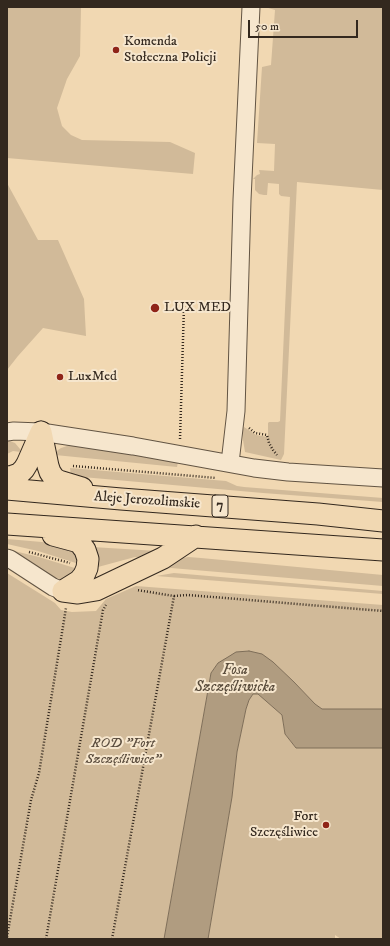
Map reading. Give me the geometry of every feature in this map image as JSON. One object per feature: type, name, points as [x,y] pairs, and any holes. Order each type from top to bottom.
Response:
[{"type":"main road","points":[[7,477],[19,474],[24,469],[40,432]]},
{"type":"main road","points":[[40,432],[48,466],[54,478],[59,481],[121,499]]},
{"type":"main road","name":"Aleje Jerozolimskie","points":[[7,489],[318,514],[383,521]]},
{"type":"main road","points":[[318,514],[383,514]]},
{"type":"main road","points":[[12,524],[79,542],[85,550],[88,559],[87,568],[84,575],[65,596]]},
{"type":"main road","name":"7","points":[[12,524],[383,550]]},
{"type":"main road","points":[[65,596],[96,590],[163,558],[196,536]]},
{"type":"main road","points":[[279,543],[311,557],[383,565]]},
{"type":"street","points":[[230,463],[236,411],[242,200],[251,7]]},
{"type":"street","points":[[7,432],[40,432],[118,443],[254,468],[288,472],[383,478]]},
{"type":"street","points":[[7,558],[65,596]]},
{"type":"path","points":[[175,306],[184,306],[179,454]]},
{"type":"path","points":[[247,426],[256,433],[267,435],[269,443],[278,456]]},
{"type":"path","points":[[135,590],[174,596],[188,595],[383,611]]},
{"type":"path","points":[[7,937],[31,800],[39,773],[65,596]]},
{"type":"path","points":[[112,939],[174,596]]},
{"type":"path","points":[[46,939],[103,610],[108,603]]},
{"type":"green space","points":[[7,7],[81,7],[80,56],[67,79],[57,108],[62,126],[71,135],[82,140],[170,142],[195,153],[193,174],[7,158]]},
{"type":"green space","points":[[265,7],[383,7],[383,190],[297,182],[284,454],[281,460],[245,452],[243,440],[244,427],[256,435],[268,437],[268,423],[280,421],[290,197],[281,196],[279,194],[279,184],[268,183],[267,195],[259,194],[255,190],[255,179],[253,179],[260,174],[259,170],[274,171],[275,144],[257,143],[262,67],[271,65],[275,10]]},
{"type":"green space","points":[[7,183],[38,240],[58,240],[84,299],[86,336],[43,328],[7,370]]},
{"type":"green space","points":[[7,440],[15,443],[21,452],[13,451],[7,454]]},
{"type":"green space","points":[[73,445],[178,462],[177,467],[55,455],[61,448]]},
{"type":"green space","points":[[70,468],[226,481],[237,486],[244,487],[383,498],[383,502],[71,476]]},
{"type":"green space","points":[[7,539],[65,544],[73,548],[79,564],[38,551],[7,544]]},
{"type":"green space","points":[[92,547],[158,551],[141,558],[135,557],[95,567]]},
{"type":"green space","points":[[10,550],[78,569],[65,580],[58,579]]},
{"type":"green space","points":[[188,557],[383,575],[383,586],[171,568],[156,570],[179,559]]},
{"type":"green space","name":"ROD \"Fort Szczęśliwice\"","points":[[7,573],[55,603],[61,610],[72,612],[96,611],[106,599],[136,586],[383,605],[383,709],[322,709],[315,704],[273,662],[218,663],[211,673],[164,939],[7,939]]},
{"type":"green space","points":[[174,573],[383,591],[383,594],[156,576]]},
{"type":"green space","points":[[258,693],[282,715],[285,734],[296,748],[383,748],[383,939],[341,939],[335,935],[335,939],[208,939],[232,797],[237,752],[249,700],[253,694]]},
{"type":"water","name":"Fosa Szczęśliwicka","points":[[249,651],[262,654],[273,662],[315,704],[322,709],[383,709],[383,748],[296,748],[285,734],[282,715],[258,694],[253,694],[246,709],[237,752],[232,797],[208,939],[164,939],[211,673],[218,663],[236,652]]},
{"type":"place","name":"Komenda Stołeczna Policji","points":[[116,50]]},
{"type":"place","name":"LUX MED","points":[[155,308]]},
{"type":"place","name":"LuxMed","points":[[60,377]]},
{"type":"place","name":"Fort Szczęśliwice","points":[[326,825]]}]
